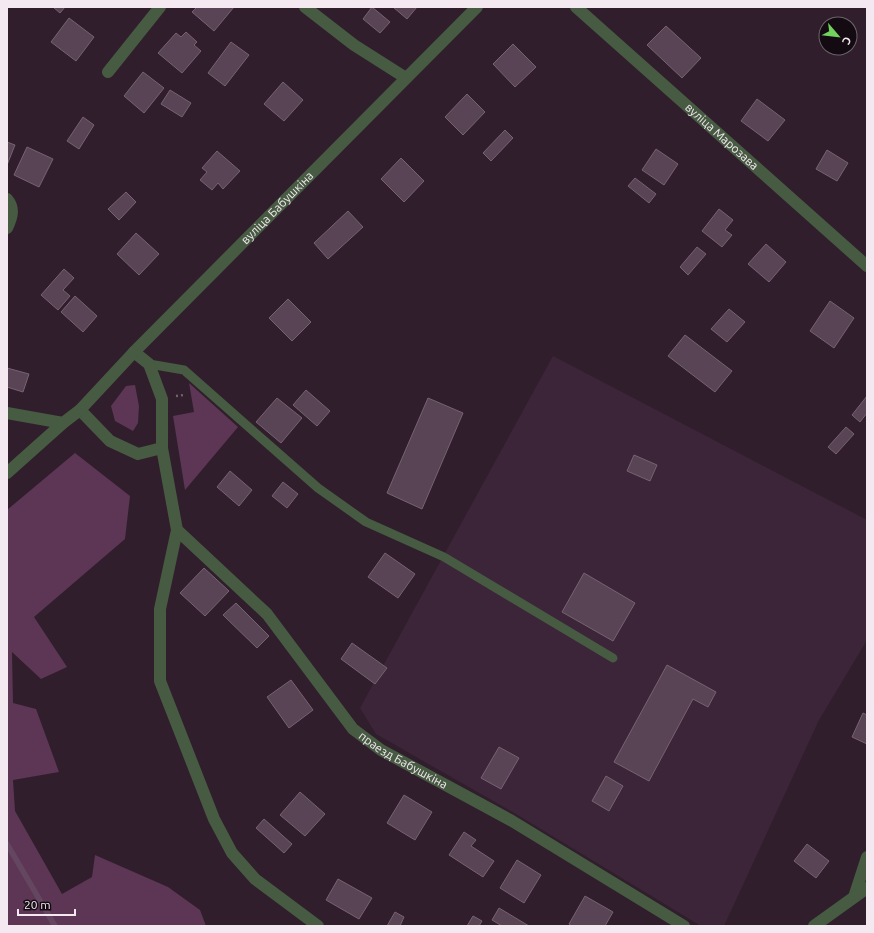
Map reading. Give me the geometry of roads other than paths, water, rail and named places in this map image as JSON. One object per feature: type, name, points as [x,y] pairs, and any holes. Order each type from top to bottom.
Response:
[{"type":"street","points":[[108,72],[160,7]]},
{"type":"street","points":[[305,7],[354,45],[406,78]]},
{"type":"street","name":"вуліца Бабушкіна","points":[[7,473],[63,423],[80,410],[134,352],[477,7]]},
{"type":"street","name":"вуліца Марозава","points":[[576,7],[867,266]]},
{"type":"street","points":[[7,199],[11,204],[12,218],[7,228]]},
{"type":"street","points":[[134,352],[149,364],[162,399],[162,448],[177,530],[160,609],[160,681],[214,819],[232,853],[255,879],[318,926]]},
{"type":"street","points":[[80,410],[110,441],[138,454],[162,448]]},
{"type":"street","points":[[7,413],[63,423]]},
{"type":"street","name":"праезд Бабушкіна","points":[[177,530],[267,614],[353,730],[381,750],[512,821],[684,926]]},
{"type":"street","points":[[854,897],[867,857]]},
{"type":"street","points":[[814,926],[867,888]]},
{"type":"lane","points":[[149,364],[184,370],[318,488],[366,522],[444,557],[613,658]]},
{"type":"waterway","points":[[7,844],[55,926]]}]
